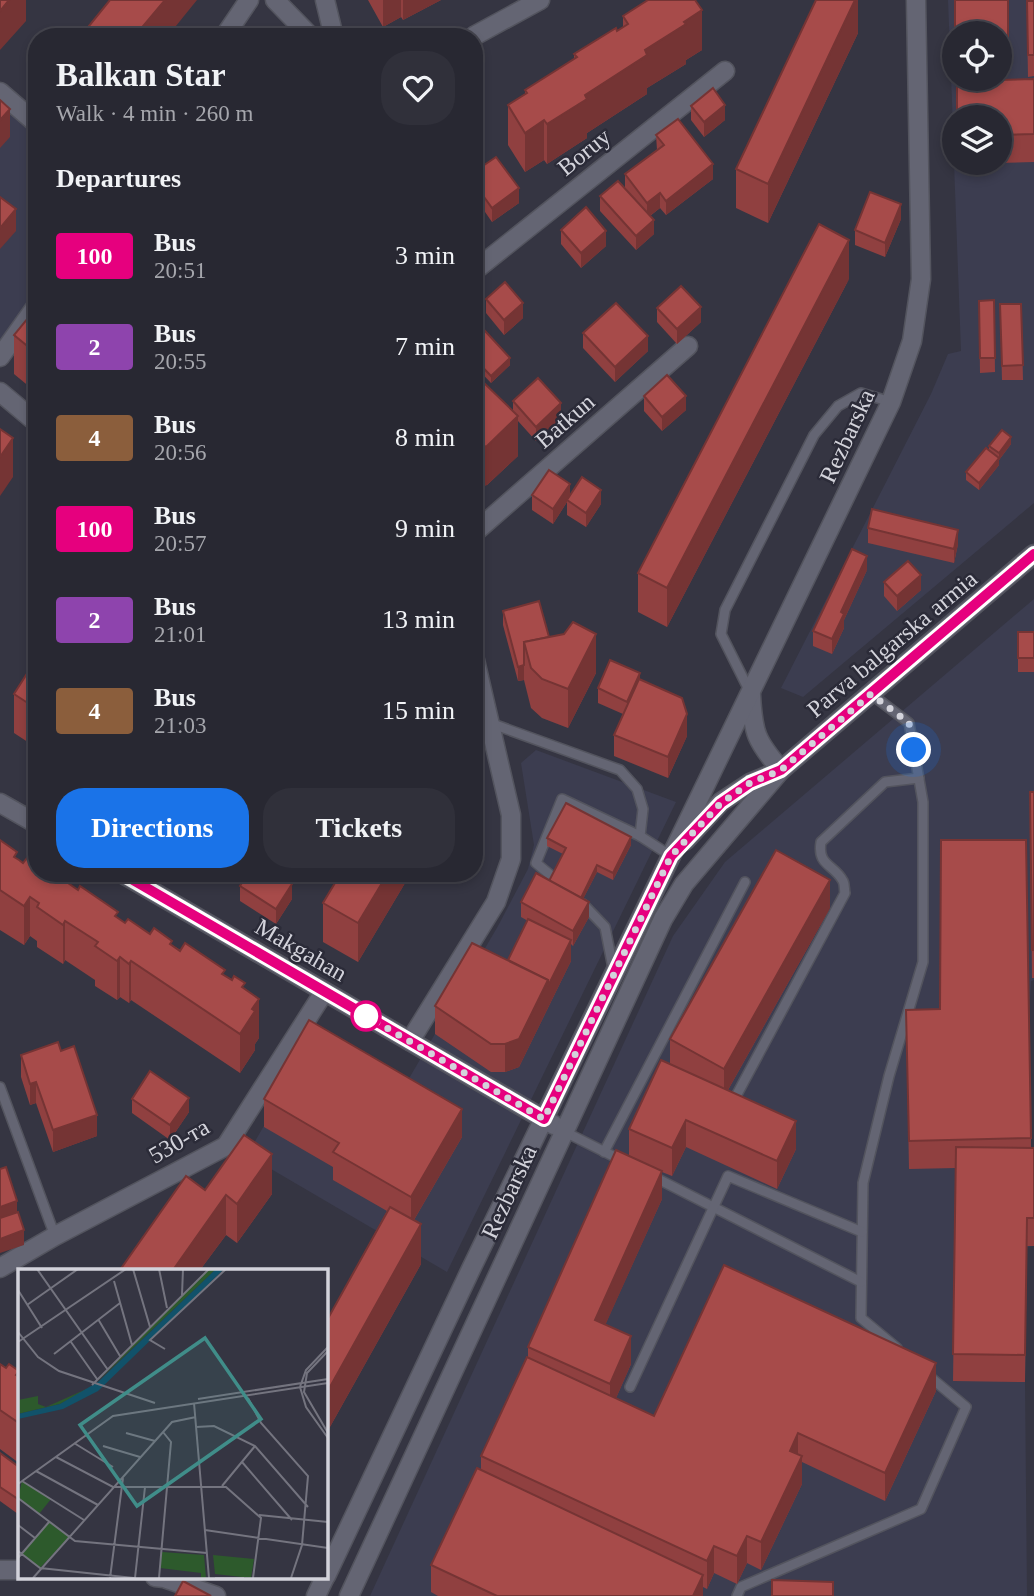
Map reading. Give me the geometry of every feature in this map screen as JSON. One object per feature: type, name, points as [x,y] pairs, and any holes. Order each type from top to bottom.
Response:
[{"type":"street","points":[[230,28],[249,0]]},
{"type":"street","points":[[275,0],[302,28]]},
{"type":"street","points":[[326,0],[332,28]]},
{"type":"street","points":[[483,31],[540,0]]},
{"type":"street","name":"Rezbarska","points":[[327,1572],[891,402],[912,341],[921,279],[916,0]]},
{"type":"street","name":"Boruy","points":[[483,264],[725,71]]},
{"type":"street","points":[[0,92],[28,116]]},
{"type":"street","points":[[0,357],[28,318]]},
{"type":"street","name":"Batkun","points":[[483,525],[688,346]]},
{"type":"street","points":[[0,392],[28,415]]},
{"type":"street","name":"Parva balgarska armia","points":[[781,770],[1034,554]]},
{"type":"street","points":[[750,692],[752,724],[760,745],[781,770]]},
{"type":"street","points":[[410,1041],[496,902],[511,859],[511,815],[483,697]]},
{"type":"street","name":"Rezbarska","points":[[671,856],[721,803],[750,783],[781,770]]},
{"type":"street","name":"Rezbarska","points":[[349,1596],[663,919],[684,884],[781,770]]},
{"type":"street","points":[[0,803],[28,819]]},
{"type":"street","name":"Makgahan","points":[[136,882],[565,1132]]},
{"type":"street","name":"530-та","points":[[0,1268],[226,1146],[324,992]]},
{"type":"street","points":[[0,1570],[18,1570]]},
{"type":"street","points":[[164,1578],[216,1596]]},
{"type":"street","name":"Rezbarska","points":[[316,1596],[324,1578]]},
{"type":"lane","points":[[750,692],[721,634],[725,610],[814,435],[838,406],[861,393],[891,402]]},
{"type":"lane","points":[[871,694],[909,723],[923,802],[923,962],[889,1076],[863,1183],[861,1318],[903,1353]]},
{"type":"lane","points":[[489,722],[620,770],[637,789],[643,809],[640,836]]},
{"type":"lane","points":[[736,1098],[845,893],[843,881],[819,852],[821,842],[885,782],[919,778]]},
{"type":"lane","points":[[554,878],[536,863],[562,799],[640,836],[671,856]]},
{"type":"lane","points":[[604,1152],[745,882]]},
{"type":"lane","points":[[582,903],[606,927],[614,973]]},
{"type":"lane","points":[[0,1087],[55,1236]]},
{"type":"lane","points":[[565,1132],[628,1164]]},
{"type":"lane","points":[[640,1170],[861,1282]]},
{"type":"lane","points":[[630,1387],[728,1175],[862,1231]]},
{"type":"lane","points":[[737,1596],[741,1587],[921,1509],[966,1407],[924,1371]]},
{"type":"shaded area","points":[[948,0],[1034,0],[1034,503],[803,697],[781,688],[931,394],[948,354],[961,351],[954,175],[1012,175],[1012,105],[952,105],[952,91],[1012,91],[1012,21],[949,21]]},
{"type":"shaded area","points":[[0,92],[28,116],[28,318],[0,357]]},
{"type":"shaded area","points":[[1034,599],[1034,980],[1031,981],[1028,1034],[1034,1246],[1027,1247],[1027,1596],[370,1596],[673,936],[725,862]]},
{"type":"shaded area","points":[[536,750],[676,802],[447,1272],[247,1155],[309,1048],[397,1099],[498,926],[528,869],[534,845],[521,763]]},
{"type":"building","points":[[0,0],[9,0],[0,11]]},
{"type":"building","points":[[110,0],[165,0],[142,28],[87,28]]},
{"type":"building","points":[[648,0],[695,0],[702,10],[684,22],[686,24],[645,50],[647,55],[585,95],[587,99],[547,124],[544,120],[525,133],[508,105],[527,93],[525,90],[577,57],[574,54],[616,28],[617,31],[628,24],[623,16]]},
{"type":"building","points":[[816,0],[855,0],[768,184],[736,169]]},
{"type":"building","points":[[955,0],[1008,0],[1008,21],[955,21]]},
{"type":"building","points":[[1027,1],[1034,1],[1034,55],[1028,55]]},
{"type":"building","points":[[1034,79],[1034,134],[1012,135],[1012,105],[957,105],[957,91],[1012,91],[1012,80]]},
{"type":"building","points":[[713,88],[725,105],[704,122],[691,106]]},
{"type":"building","points":[[0,100],[10,109],[0,120]]},
{"type":"building","points":[[678,119],[713,164],[666,201],[660,193],[647,203],[625,174],[664,145],[656,135]]},
{"type":"building","points":[[496,157],[519,188],[492,208],[483,196],[483,166]]},
{"type":"building","points":[[618,181],[654,220],[636,236],[600,196]]},
{"type":"building","points":[[870,192],[901,204],[885,243],[855,230]]},
{"type":"building","points":[[0,197],[16,209],[0,228]]},
{"type":"building","points":[[586,207],[606,231],[581,253],[561,230]]},
{"type":"building","points":[[819,224],[849,240],[667,588],[638,573]]},
{"type":"building","points":[[505,282],[523,303],[504,320],[486,299]]},
{"type":"building","points":[[681,286],[701,307],[677,329],[657,308]]},
{"type":"building","points":[[994,300],[995,358],[980,358],[979,301]]},
{"type":"building","points":[[616,303],[648,336],[615,367],[583,333]]},
{"type":"building","points":[[1000,304],[1021,304],[1023,365],[1002,366]]},
{"type":"building","points":[[28,318],[28,347],[14,335]]},
{"type":"building","points":[[483,329],[510,358],[491,376],[483,368]]},
{"type":"building","points":[[667,375],[686,396],[662,417],[644,396]]},
{"type":"building","points":[[538,378],[561,403],[536,427],[513,401]]},
{"type":"building","points":[[483,382],[518,416],[483,447]]},
{"type":"building","points":[[0,429],[13,438],[0,457]]},
{"type":"building","points":[[1002,430],[1011,437],[999,453],[989,446]]},
{"type":"building","points":[[986,448],[999,458],[979,483],[966,472]]},
{"type":"building","points":[[549,470],[570,484],[553,509],[532,495]]},
{"type":"building","points":[[582,477],[601,490],[586,513],[567,500]]},
{"type":"building","points":[[872,509],[958,530],[954,549],[868,528]]},
{"type":"building","points":[[852,549],[867,556],[841,612],[844,614],[832,639],[813,631]]},
{"type":"building","points":[[908,561],[921,575],[897,596],[884,582]]},
{"type":"building","points":[[539,601],[549,637],[524,642],[524,665],[518,667],[503,611]]},
{"type":"building","points":[[573,622],[596,634],[568,689],[542,679],[531,668],[524,642],[564,634]]},
{"type":"building","points":[[1018,632],[1034,632],[1034,658],[1018,658]]},
{"type":"building","points":[[610,660],[640,673],[627,702],[598,688]]},
{"type":"building","points":[[28,672],[28,703],[14,694]]},
{"type":"building","points":[[639,679],[682,698],[687,714],[668,757],[614,735]]},
{"type":"building","points":[[1030,792],[1034,792],[1034,950],[1032,950]]},
{"type":"building","points":[[566,803],[631,837],[613,873],[597,865],[581,898],[549,881],[566,848],[547,838]]},
{"type":"building","points":[[0,840],[17,852],[14,857],[23,863],[28,859],[28,882],[69,882],[78,890],[80,886],[118,912],[115,916],[125,923],[128,919],[150,934],[154,928],[172,941],[170,944],[180,951],[185,943],[225,970],[222,974],[232,980],[234,976],[245,983],[242,987],[259,999],[252,1009],[255,1011],[240,1034],[131,961],[129,964],[120,957],[117,961],[95,946],[98,942],[65,921],[63,925],[37,907],[39,903],[30,897],[24,906],[0,890]]},
{"type":"building","points":[[941,840],[1026,840],[1031,1138],[909,1141],[906,1010],[940,1009]]},
{"type":"building","points":[[776,850],[830,880],[724,1069],[670,1039]]},
{"type":"building","points":[[536,873],[589,902],[573,931],[521,902]]},
{"type":"building","points":[[242,882],[292,884],[276,909],[240,886]]},
{"type":"building","points":[[336,882],[383,882],[358,923],[323,903]]},
{"type":"building","points":[[528,919],[571,940],[548,986],[548,980],[508,960]]},
{"type":"building","points":[[472,943],[548,980],[519,1039],[505,1044],[491,1044],[435,1006]]},
{"type":"building","points":[[309,1020],[462,1109],[411,1197],[333,1152],[339,1143],[264,1099]]},
{"type":"building","points":[[58,1042],[61,1051],[74,1046],[97,1115],[53,1130],[36,1082],[30,1084],[21,1055]]},
{"type":"building","points":[[661,1060],[796,1121],[777,1161],[686,1120],[672,1148],[629,1129]]},
{"type":"building","points":[[150,1071],[189,1098],[170,1125],[132,1099]]},
{"type":"building","points":[[244,1135],[272,1154],[237,1204],[226,1195],[174,1269],[121,1269],[186,1176],[205,1190]]},
{"type":"building","points":[[956,1147],[1034,1148],[1034,1218],[1027,1218],[1025,1355],[953,1354]]},
{"type":"building","points":[[616,1150],[662,1171],[595,1320],[631,1336],[610,1384],[528,1347]]},
{"type":"building","points":[[6,1167],[17,1201],[0,1207],[0,1169]]},
{"type":"building","points":[[390,1207],[421,1224],[327,1392],[327,1320]]},
{"type":"building","points":[[18,1212],[24,1230],[0,1239],[0,1218]]},
{"type":"building","points":[[724,1265],[936,1363],[885,1473],[798,1433],[790,1451],[802,1456],[761,1542],[747,1536],[737,1556],[714,1546],[707,1561],[481,1456],[527,1357],[654,1416]]},
{"type":"building","points":[[0,1364],[6,1368],[9,1364],[18,1370],[18,1422],[0,1410]]},
{"type":"building","points":[[0,1453],[18,1466],[18,1499],[0,1487]]},
{"type":"building","points":[[477,1468],[703,1575],[693,1596],[497,1596],[431,1565]]},
{"type":"building","points":[[772,1580],[833,1582],[833,1596],[772,1596]]},
{"type":"building","points":[[183,1581],[211,1596],[175,1596]]},
{"type":"bus line","name":"100","points":[[136,882],[544,1119],[671,856],[721,803],[750,783],[781,770],[1034,554]]},
{"type":"route","points":[[366,1016],[544,1119],[671,856],[721,803],[750,783],[781,770],[871,694],[909,723],[914,750]]}]
